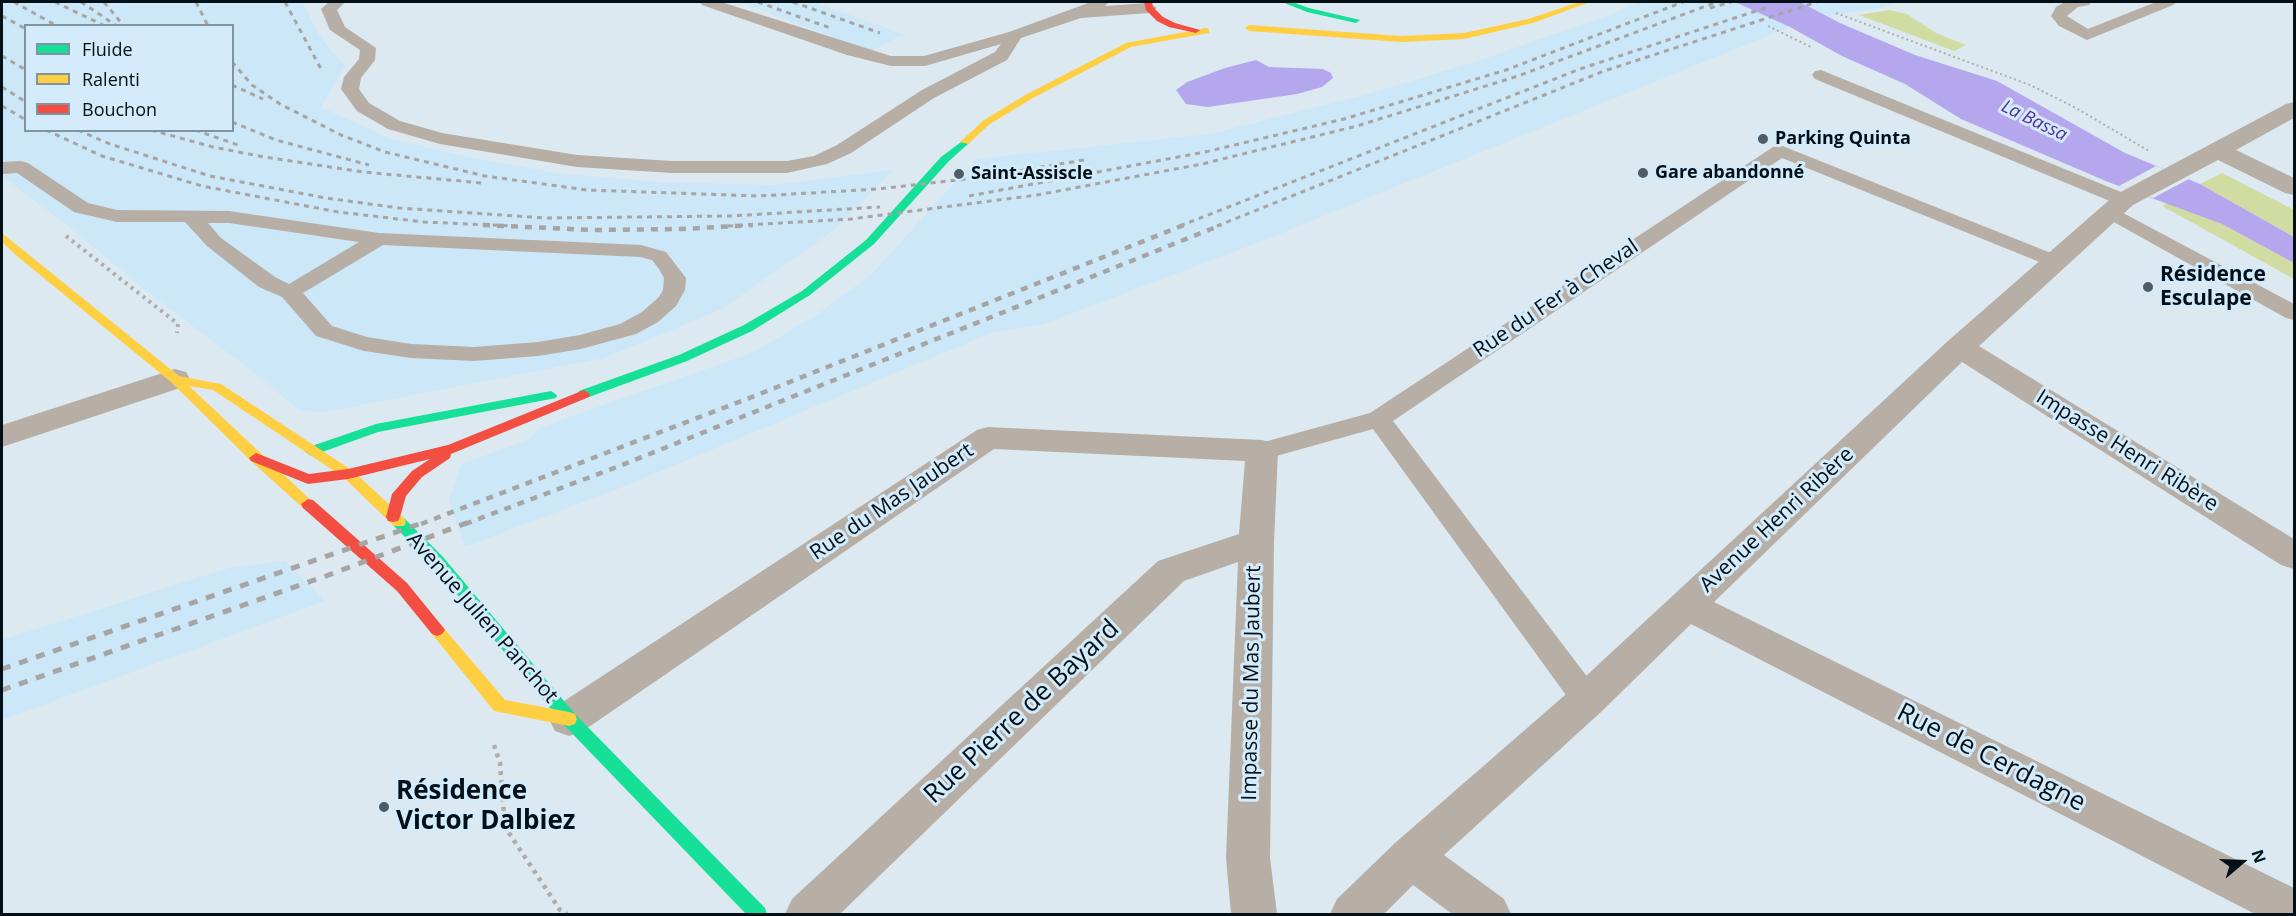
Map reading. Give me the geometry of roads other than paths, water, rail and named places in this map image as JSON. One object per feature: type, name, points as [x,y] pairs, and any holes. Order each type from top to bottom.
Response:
[{"type":"street","points":[[1277,2],[1275,14],[1265,22],[1244,28],[1357,37],[1464,36],[1530,21],[1586,2]]},
{"type":"street","points":[[1286,2],[1334,17],[1369,21]]},
{"type":"street","points":[[348,474],[452,449],[608,384],[683,358],[737,333],[806,293],[870,242],[945,159],[987,122],[1030,96],[1129,45],[1212,31],[1172,25],[1147,14],[1129,45]]},
{"type":"street","name":"Avenue Henri Ribère","points":[[1353,915],[1411,856],[1587,700],[1960,347],[2122,202],[2295,110]]},
{"type":"street","points":[[2223,149],[2295,170]]},
{"type":"street","points":[[2223,149],[2295,188]]},
{"type":"street","name":"Avenue Julien Panchot","points":[[2,236],[22,255],[175,379],[256,458],[402,587],[500,706],[568,720]]},
{"type":"street","name":"Impasse Henri Ribère","points":[[1960,347],[2295,556]]},
{"type":"street","points":[[2,436],[175,379]]},
{"type":"street","name":"Avenue Julien Panchot","points":[[175,379],[217,387],[310,451],[348,474],[438,561],[568,720],[758,915]]},
{"type":"street","points":[[308,479],[310,451],[376,428],[608,384]]},
{"type":"street","name":"Rue du Mas Jaubert","points":[[568,720],[988,438],[1262,451]]},
{"type":"street","name":"Avenue Julien Panchot","points":[[393,518],[399,494],[417,474],[452,449]]},
{"type":"street","name":"Impasse du Mas Jaubert","points":[[1254,915],[1248,858],[1256,542],[1262,451]]},
{"type":"street","name":"Avenue Julien Panchot","points":[[256,458],[308,479],[348,474]]},
{"type":"street","name":"Avenue Julien Panchot","points":[[308,479],[332,526]]},
{"type":"street","name":"Rue Pierre de Bayard","points":[[808,915],[1171,571],[1256,542]]},
{"type":"street","name":"Rue de Cerdagne","points":[[1687,605],[2295,911]]},
{"type":"street","points":[[1411,856],[1488,915]]},
{"type":"lane","points":[[338,2],[329,9],[338,30],[368,48],[368,60],[353,77],[350,89],[363,107],[394,125],[440,138],[577,161],[672,167],[787,167],[820,160],[844,149],[928,94],[1000,56],[1015,35]]},
{"type":"lane","points":[[707,2],[853,51],[891,61],[925,61],[1015,35],[1079,13],[1102,2]]},
{"type":"lane","points":[[2084,2],[2074,3],[2062,10],[2059,16],[2065,23],[2086,35],[2168,2]]},
{"type":"lane","points":[[2128,3],[2151,8]]},
{"type":"lane","points":[[1079,13],[1147,14]]},
{"type":"lane","points":[[1821,75],[2122,202],[2295,313]]},
{"type":"lane","name":"Rue du Fer à Cheval","points":[[1379,419],[1780,151],[2054,261]]},
{"type":"lane","points":[[2,168],[21,167],[81,208],[117,216],[191,216],[229,218],[379,239],[641,251],[659,256],[675,278],[674,290],[668,302],[650,317],[628,329],[559,346],[474,354],[411,351],[364,344],[324,331],[290,292],[267,282],[214,242],[191,216]]},
{"type":"lane","points":[[290,292],[379,239]]},
{"type":"lane","points":[[1262,451],[1379,419],[1587,700]]},
{"type":"water","name":"La Bassa","points":[[1735,2],[1800,2],[1840,23],[1915,55],[1997,81],[2125,153],[2200,184],[2294,237],[2294,263],[2222,224],[2108,182],[1961,119],[1905,84],[1842,56],[1790,27]]},
{"type":"water","points":[[1256,60],[1269,67],[1323,69],[1331,73],[1333,78],[1322,87],[1297,94],[1208,107],[1186,104],[1176,90],[1187,82]]},
{"type":"railway","points":[[14,2],[53,24]]},
{"type":"railway","points":[[55,2],[101,24]]},
{"type":"railway","points":[[81,2],[114,24]]},
{"type":"railway","points":[[104,2],[122,24]]},
{"type":"railway","points":[[196,2],[207,24]]},
{"type":"railway","points":[[285,2],[321,69]]},
{"type":"railway","points":[[758,2],[833,29]]},
{"type":"railway","points":[[793,2],[880,33]]},
{"type":"railway","points":[[969,196],[1205,152],[1344,119],[1506,70],[1683,2]]},
{"type":"railway","points":[[728,226],[851,219],[1037,195],[1202,164],[1357,126],[1518,76],[1717,2]]},
{"type":"railway","points":[[1710,8],[1731,2]]},
{"type":"railway","points":[[1217,226],[1604,71],[1817,2]]},
{"type":"railway","points":[[1180,226],[1580,69],[1768,7]]},
{"type":"railway","points":[[2,16],[24,28]]},
{"type":"railway","points":[[2,56],[24,69]]},
{"type":"railway","points":[[234,64],[252,85],[280,104],[341,135],[385,152],[485,176],[587,190],[759,196],[878,189],[975,178],[1084,160]]},
{"type":"railway","points":[[234,86],[263,99]]},
{"type":"railway","points":[[2,87],[24,101]]},
{"type":"railway","points":[[2,106],[24,119]]},
{"type":"railway","points":[[234,123],[276,140],[369,165]]},
{"type":"railway","points":[[50,132],[102,156],[202,186],[338,212],[424,222],[514,226]]},
{"type":"railway","points":[[83,132],[110,144],[210,176],[326,198],[399,208],[545,218],[730,216],[880,207]]},
{"type":"railway","points":[[158,132],[213,147],[264,157],[363,172],[482,183]]},
{"type":"railway","points":[[201,132],[238,145]]},
{"type":"railway","points":[[483,225],[593,230],[753,225]]},
{"type":"railway","points":[[421,524],[757,395],[1184,225]]},
{"type":"railway","points":[[465,524],[617,467],[1221,225]]},
{"type":"railway","points":[[2,669],[425,522]]},
{"type":"railway","points":[[2,690],[326,576],[469,522]]},
{"type":"place","name":"Parking Quinta","points":[[1763,139]]},
{"type":"place","name":"Gare abandonné","points":[[1643,173]]},
{"type":"place","name":"Saint-Assiscle","points":[[959,174]]},
{"type":"place","name":"Résidence Esculape","points":[[2148,287]]},
{"type":"place","name":"Résidence Victor Dalbiez","points":[[384,807]]}]
